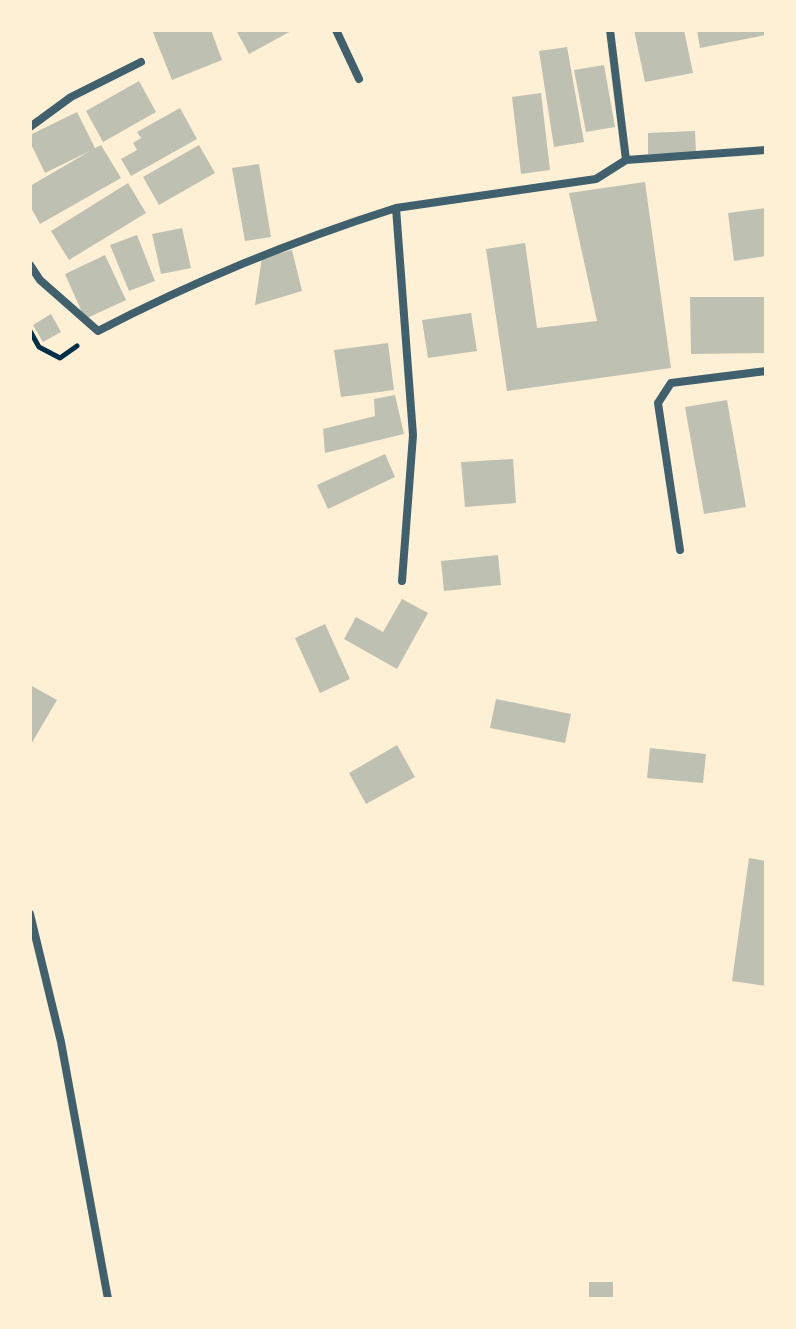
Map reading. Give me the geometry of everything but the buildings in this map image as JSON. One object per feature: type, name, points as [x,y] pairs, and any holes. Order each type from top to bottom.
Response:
[{"type":"street","points":[[336,30],[359,79]]},
{"type":"street","points":[[610,30],[626,160]]},
{"type":"street","points":[[30,127],[71,97],[141,62]]},
{"type":"street","points":[[30,265],[40,280],[98,331],[178,289],[305,237],[396,208],[596,179],[626,160],[766,150]]},
{"type":"street","points":[[396,208],[413,435],[402,581]]},
{"type":"street","points":[[680,550],[658,403],[671,383],[766,371]]},
{"type":"street","points":[[30,914],[61,1042],[108,1299]]},
{"type":"path","points":[[30,331],[39,347],[60,358],[98,331]]}]
